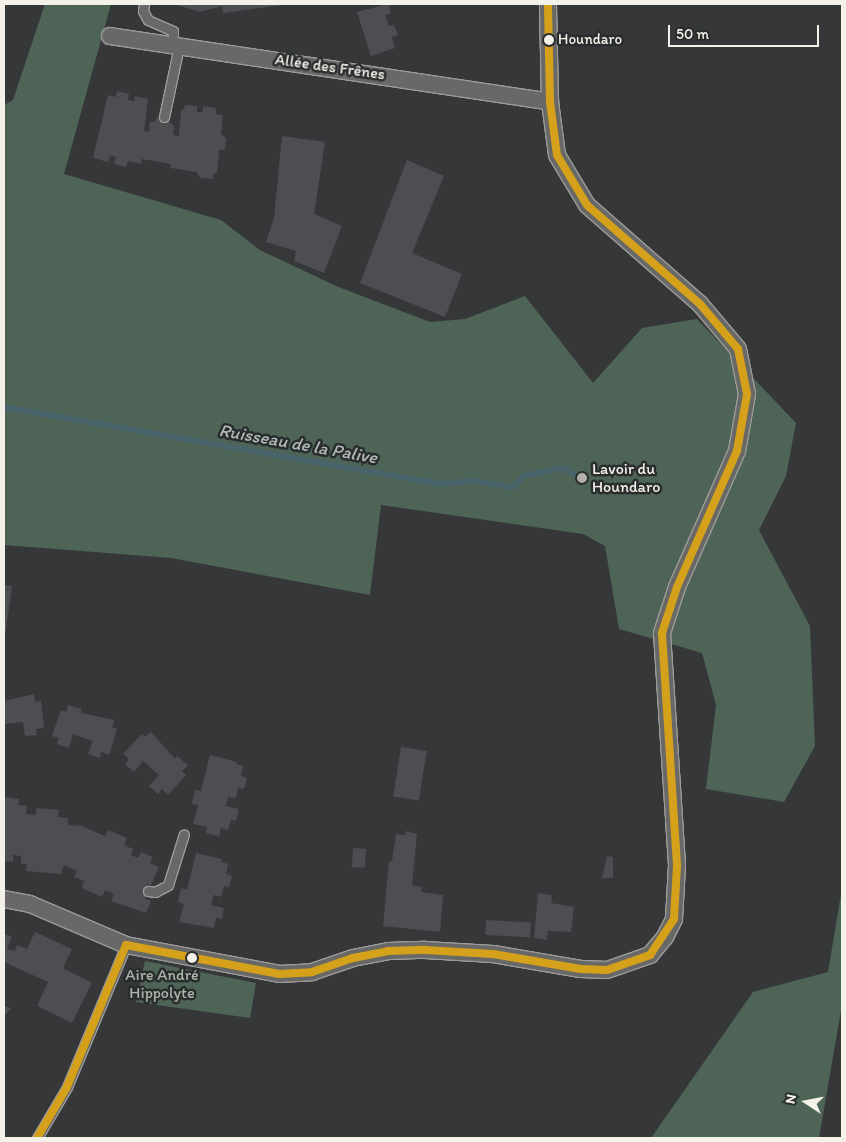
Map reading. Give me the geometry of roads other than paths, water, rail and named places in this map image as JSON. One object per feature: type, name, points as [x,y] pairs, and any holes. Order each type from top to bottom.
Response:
[{"type":"street","points":[[4,898],[30,904],[126,945],[279,974],[312,972],[353,958],[388,951],[425,950],[493,954],[581,969],[607,970],[650,955],[665,937],[674,919],[677,865],[662,633],[677,587],[737,451],[747,394],[738,349],[700,304],[587,204],[557,155],[550,102],[548,4]]},
{"type":"street","name":"Allée des Frênes","points":[[110,36],[550,102]]},
{"type":"lane","points":[[144,4],[143,11],[148,20],[173,31],[176,45],[164,117]]},
{"type":"lane","points":[[148,891],[155,892],[168,885],[184,834]]},
{"type":"lane","points":[[37,1138],[67,1087],[126,945]]},
{"type":"waterway","name":"Ruisseau de la Palive","points":[[4,407],[439,484],[474,481],[513,487],[524,476],[561,468],[582,478]]},
{"type":"place","name":"Houndaro","points":[[549,40]]},
{"type":"place","name":"Lavoir du Houndaro","points":[[582,478]]},
{"type":"park label","name":"Aire André Hippolyte","points":[[162,984]]}]
